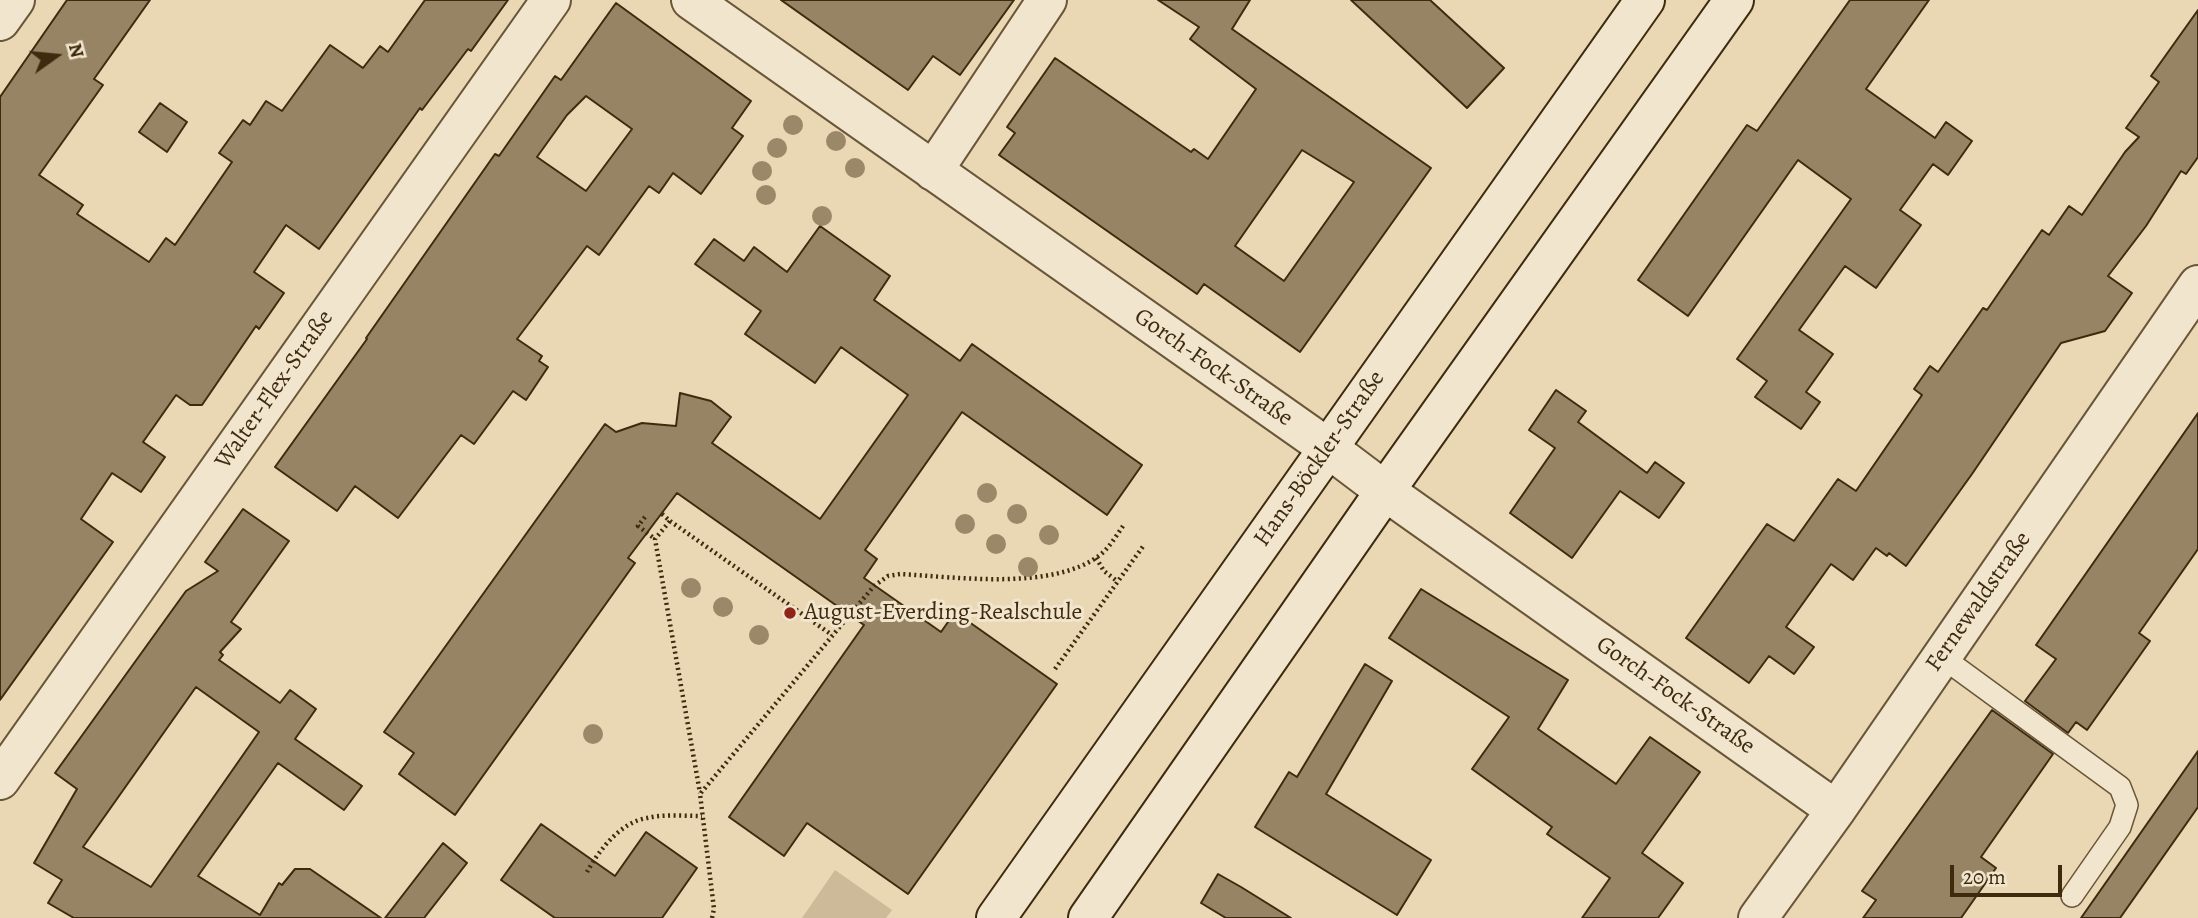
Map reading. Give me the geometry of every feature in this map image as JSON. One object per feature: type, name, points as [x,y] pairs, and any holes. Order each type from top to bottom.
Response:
[{"type":"street","points":[[0,21],[15,0]]},
{"type":"street","name":"Walter-Flex-Straße","points":[[0,780],[551,0]]},
{"type":"street","name":"Gorch-Fock-Straße","points":[[691,0],[1328,448],[1836,810]]},
{"type":"street","points":[[933,171],[1047,0]]},
{"type":"street","name":"Hans-Böckler-Straße","points":[[996,918],[1645,0]]},
{"type":"street","points":[[1088,918],[1385,491],[1734,0]]},
{"type":"street","name":"Fernewaldstraße","points":[[1758,918],[1836,810],[2198,285]]},
{"type":"lane","points":[[1941,657],[2120,787],[2127,805],[2120,827],[2072,896]]},
{"type":"path","points":[[662,514],[833,635]]},
{"type":"path","points":[[645,517],[638,526],[655,539],[700,794],[714,909],[712,918]]},
{"type":"path","points":[[655,539],[670,521]]},
{"type":"path","points":[[700,794],[874,586],[888,576],[900,574],[1014,580],[1072,569],[1096,558],[1111,544],[1123,526]]},
{"type":"path","points":[[1055,669],[1144,545]]},
{"type":"path","points":[[1096,558],[1104,571],[1117,581]]},
{"type":"path","points":[[587,872],[612,838],[637,820],[649,817],[702,816]]},
{"type":"shaded area","points":[[835,870],[892,910],[886,918],[802,918]]},
{"type":"building","points":[[67,0],[150,0],[94,79],[103,85],[39,175],[83,205],[77,214],[149,262],[166,238],[175,245],[232,162],[219,153],[243,120],[250,125],[266,101],[282,111],[330,45],[363,68],[380,46],[388,52],[425,0],[508,0],[471,51],[468,49],[422,110],[420,108],[319,249],[286,225],[254,272],[284,293],[259,329],[256,326],[202,405],[190,405],[176,395],[143,442],[165,457],[141,492],[112,473],[81,519],[113,542],[0,700],[0,97]]},
{"type":"building","points":[[781,0],[1014,0],[960,75],[933,56],[908,90]]},
{"type":"building","points":[[1158,0],[1250,0],[1232,29],[1431,168],[1300,352],[1204,284],[1197,294],[999,155],[1015,133],[1007,127],[1055,58],[1191,152],[1194,149],[1208,159],[1256,89],[1190,39],[1199,27]],"holes":[[[1302,150],[1354,182],[1284,281],[1235,246]]]},
{"type":"building","points":[[1351,0],[1430,0],[1504,68],[1467,108]]},
{"type":"building","points":[[1850,0],[1929,0],[1866,89],[1935,138],[1946,122],[1972,141],[1948,175],[1933,164],[1900,210],[1921,225],[1876,288],[1845,266],[1799,330],[1833,354],[1806,392],[1820,402],[1801,429],[1755,397],[1767,381],[1737,359],[1851,199],[1798,160],[1688,316],[1638,280],[1747,125],[1757,131]]},
{"type":"building","points":[[616,3],[751,101],[732,128],[743,136],[701,194],[673,173],[659,193],[649,186],[599,255],[587,246],[517,339],[542,356],[539,361],[548,367],[526,400],[513,391],[474,444],[461,435],[398,518],[355,486],[337,511],[275,467],[495,154],[499,156],[555,76],[561,80]],"holes":[[[586,96],[632,129],[586,191],[537,157],[567,115]]]},
{"type":"building","points":[[2198,10],[2198,157],[2186,174],[2181,171],[2146,226],[2108,276],[2132,293],[2105,331],[2061,343],[1906,566],[1889,553],[1887,556],[1876,548],[1853,580],[1831,564],[1786,627],[1814,647],[1794,674],[1769,656],[1749,683],[1686,638],[1767,524],[1794,541],[1838,479],[1856,491],[1922,395],[1914,389],[1930,366],[1938,372],[1983,308],[1987,310],[2042,230],[2049,235],[2069,206],[2082,215],[2125,152],[2139,137],[2126,128],[2159,82],[2151,76]]},
{"type":"building","points":[[160,103],[187,122],[167,152],[139,132]]},
{"type":"building","points":[[820,226],[890,276],[874,300],[960,361],[972,344],[1142,465],[1107,515],[962,412],[865,550],[877,559],[864,578],[941,632],[955,612],[1057,684],[908,894],[807,823],[784,856],[729,817],[864,625],[677,493],[628,558],[635,563],[455,815],[399,774],[414,753],[384,732],[605,424],[616,432],[642,423],[676,426],[680,393],[711,401],[731,417],[712,443],[820,519],[908,395],[841,347],[815,383],[745,334],[761,311],[695,264],[714,239],[744,261],[754,247],[787,272]]},
{"type":"building","points":[[1556,390],[1586,411],[1578,422],[1647,473],[1655,462],[1684,483],[1659,518],[1620,491],[1572,558],[1510,513],[1555,448],[1529,430]]},
{"type":"building","points":[[2198,413],[2198,549],[2139,633],[2150,641],[2087,730],[2076,722],[2068,733],[2025,701],[2056,659],[2036,645]]},
{"type":"building","points":[[243,509],[289,541],[231,622],[241,629],[220,652],[223,655],[219,660],[280,703],[290,690],[316,709],[295,739],[362,786],[344,810],[278,763],[198,876],[260,915],[279,883],[282,885],[295,869],[310,869],[381,918],[74,918],[48,903],[62,880],[34,863],[77,789],[55,773],[186,591],[218,571],[205,562]],"holes":[[[196,687],[259,732],[151,887],[83,847]]]},
{"type":"building","points":[[1421,589],[1568,680],[1538,729],[1616,784],[1650,737],[1700,772],[1642,853],[1683,883],[1658,918],[1582,918],[1610,878],[1547,834],[1552,827],[1472,769],[1509,717],[1389,638]]},
{"type":"building","points":[[1365,664],[1392,681],[1326,794],[1431,860],[1397,915],[1255,827],[1289,772],[1297,777]]},
{"type":"building","points":[[1992,710],[2053,754],[1981,857],[1996,868],[1961,918],[1863,918],[1876,900],[1862,891]]},
{"type":"building","points":[[2198,751],[2198,807],[2120,918],[2081,918]]},
{"type":"building","points":[[541,824],[615,876],[646,832],[697,868],[662,918],[555,918],[501,880]]},
{"type":"building","points":[[443,843],[467,863],[424,918],[385,918]]},
{"type":"building","points":[[1218,874],[1291,918],[1226,918],[1201,903]]},
{"type":"place","name":"August-Everding-Realschule","points":[[790,613]]}]
